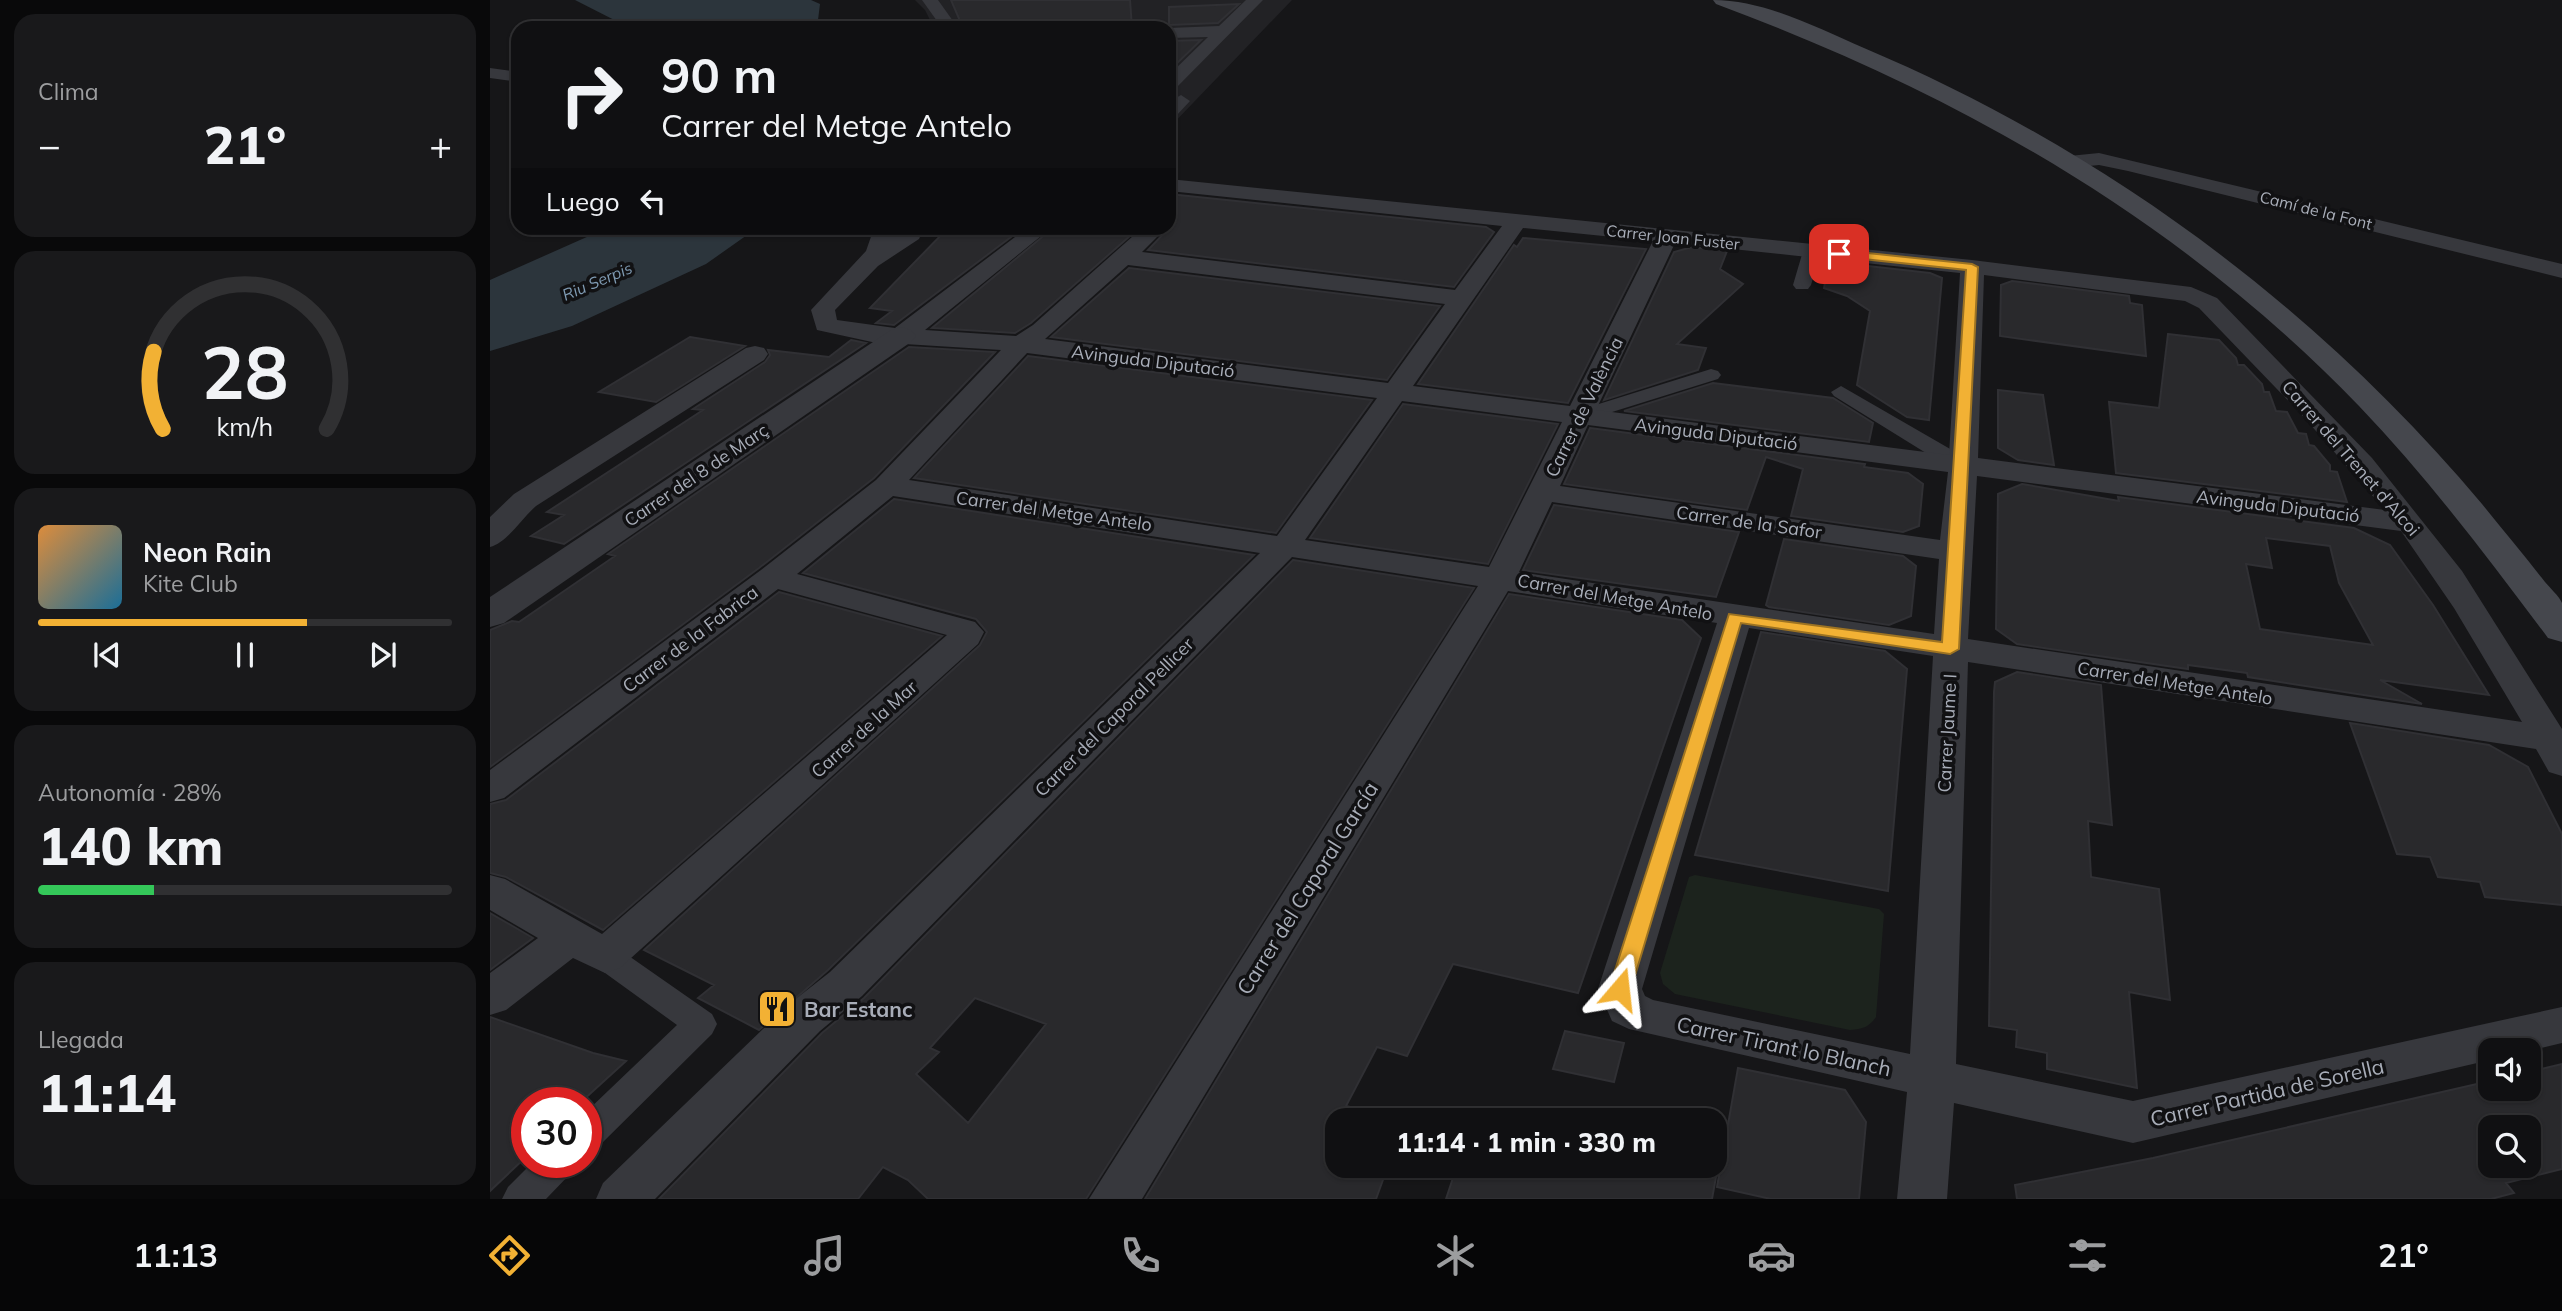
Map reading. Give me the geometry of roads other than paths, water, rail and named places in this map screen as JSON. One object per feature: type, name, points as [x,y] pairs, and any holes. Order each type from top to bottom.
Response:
[{"type":"main road","points":[[1722,0],[1812,33],[1898,69],[1982,111],[2137,205],[2217,264],[2340,370],[2440,476],[2562,630]]},
{"type":"street","points":[[930,0],[945,21]]},
{"type":"street","points":[[1176,94],[1223,31],[1255,0]]},
{"type":"street","points":[[1176,33],[1223,31]]},
{"type":"street","points":[[490,73],[511,76]]},
{"type":"street","name":"Camí de la Font","points":[[2069,162],[2099,159],[2562,271]]},
{"type":"street","name":"Carrer Joan Fuster","points":[[1176,195],[1198,188],[2176,290]]},
{"type":"street","name":"Carrer del Caporal Pellicer","points":[[621,1199],[804,1018],[846,984],[1286,545],[1516,222]]},
{"type":"street","points":[[870,261],[884,235]]},
{"type":"street","points":[[870,261],[909,235]]},
{"type":"street","points":[[901,336],[1031,235]]},
{"type":"street","name":"Carrer de la Fabrica","points":[[490,789],[773,577],[887,486],[1021,344],[1042,330],[1147,235]]},
{"type":"street","name":"Carrer de València","points":[[1500,578],[1667,236]]},
{"type":"street","points":[[1802,285],[1812,251]]},
{"type":"street","points":[[1123,257],[1461,298]]},
{"type":"street","name":"Avinguda Diputació","points":[[870,261],[828,302],[822,319],[826,325],[838,330],[1021,344],[2410,523]]},
{"type":"street","name":"Carrer Jaume I","points":[[1922,1199],[1931,1077],[1950,649],[1963,466],[1972,267]]},
{"type":"street","name":"Carrer del Trenet d'Alcoi","points":[[2176,290],[2208,303],[2309,403],[2410,523],[2502,658],[2556,751]]},
{"type":"street","name":"Carrer del 8 de Març","points":[[490,615],[901,336]]},
{"type":"street","points":[[490,538],[515,507],[755,354]]},
{"type":"street","points":[[1580,416],[1711,375]]},
{"type":"street","points":[[1841,391],[1963,466]]},
{"type":"street","name":"Carrer del Metge Antelo","points":[[887,486],[1286,545],[1735,618],[1950,649],[2556,751]]},
{"type":"street","name":"Carrer de la Safor","points":[[1542,492],[1955,552]]},
{"type":"street","name":"Carrer de la Mar","points":[[588,947],[966,637],[967,632],[963,629],[773,577]]},
{"type":"street","name":"Carrer del Caporal García","points":[[1114,1199],[1500,578]]},
{"type":"street","name":"Carrer Tirant lo Blanch","points":[[1735,618],[1620,989],[1628,1008],[1645,1016],[1931,1077]]},
{"type":"street","points":[[490,890],[588,947],[700,1024],[602,1119]]},
{"type":"street","points":[[490,997],[588,947]]},
{"type":"street","name":"Carrer Partida de Sorella","points":[[1931,1077],[2133,1122],[2562,1025]]},
{"type":"street","points":[[521,1199],[542,1178]]},
{"type":"water","points":[[575,0],[811,0],[820,4],[818,21],[616,21]]},
{"type":"water","name":"Riu Serpis","points":[[591,235],[747,235],[706,264],[572,326],[490,351],[490,280]]},
{"type":"place","name":"Bar Estanc","points":[[777,1009]]}]
